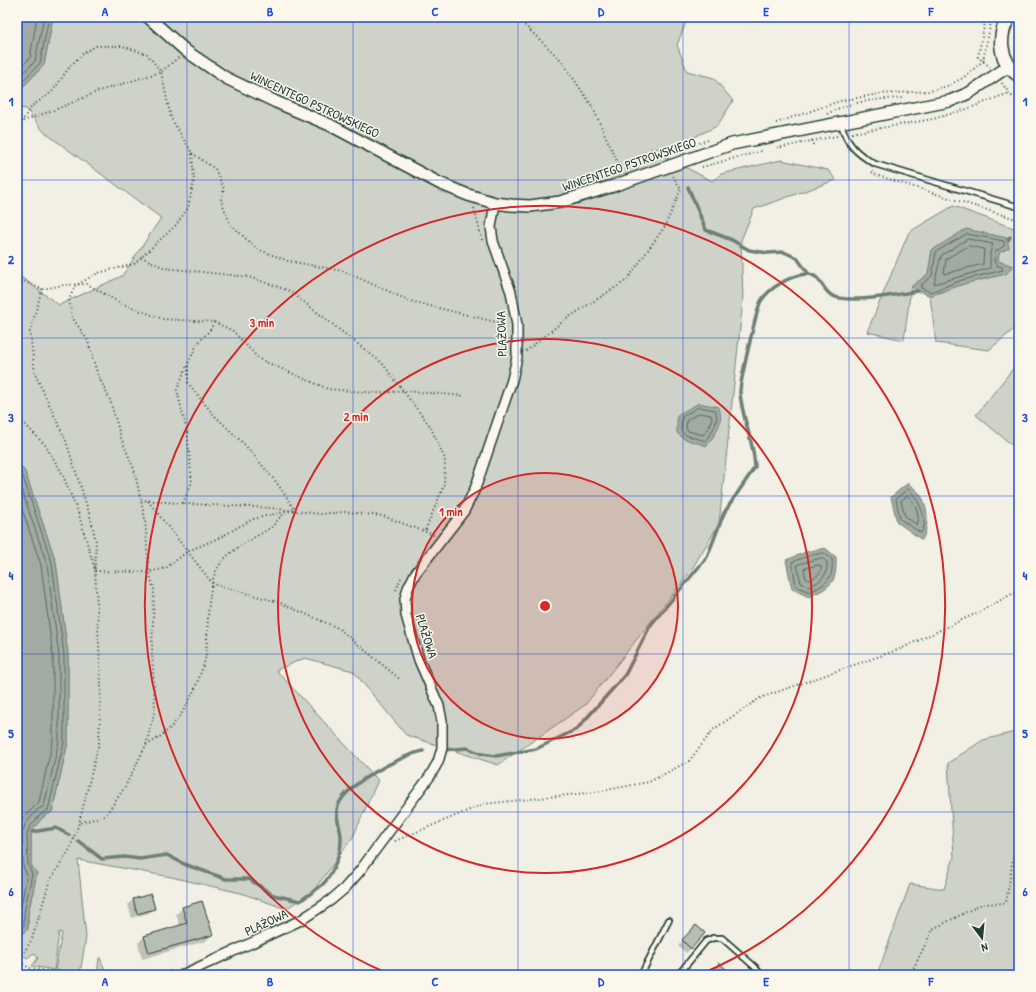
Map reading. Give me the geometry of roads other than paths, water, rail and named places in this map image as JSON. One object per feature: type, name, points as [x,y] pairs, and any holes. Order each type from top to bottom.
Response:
[{"type":"main road","points":[[1008,17],[1002,30],[1001,45],[1005,60],[1014,71]]},
{"type":"street","name":"WINCENTEGO PSTROWSKIEGO","points":[[148,17],[186,51],[226,78],[276,102],[330,125],[439,183],[495,203],[530,206],[560,202],[732,144],[950,101],[1014,71]]},
{"type":"street","name":"PLAŻOWA","points":[[182,975],[301,920],[331,900],[344,889],[359,872],[430,776],[438,762],[442,748],[442,721],[439,706],[412,636],[406,615],[405,599],[414,574],[464,511],[482,472],[507,400],[517,357],[517,325],[511,292],[493,240],[492,223],[495,203]]},
{"type":"lane","points":[[841,122],[846,138],[852,148],[862,157],[874,164],[1019,207]]},
{"type":"lane","points":[[641,975],[669,920]]},
{"type":"lane","points":[[678,975],[706,942],[713,938],[722,938],[755,967],[761,975]]},
{"type":"water","points":[[17,17],[53,17],[44,65],[17,93]]},
{"type":"water","points":[[966,229],[1007,238],[1009,248],[999,253],[998,261],[1013,266],[1006,274],[964,284],[930,296],[911,287],[928,274],[932,250]]},
{"type":"water","points":[[699,403],[719,407],[720,423],[707,446],[684,439],[677,433],[677,415]]},
{"type":"water","points":[[17,462],[25,472],[56,562],[68,655],[68,742],[52,812],[43,817],[33,829],[31,835],[31,865],[37,873],[28,914],[28,929],[21,934],[21,942],[17,945]]},
{"type":"water","points":[[908,483],[920,494],[925,505],[927,524],[922,540],[897,522],[891,497]]},
{"type":"water","points":[[825,548],[836,557],[834,579],[831,583],[823,590],[809,597],[792,589],[786,560],[806,552]]},
{"type":"waterway","points":[[677,146],[678,150]]},
{"type":"waterway","points":[[688,187],[706,230],[732,240],[749,250],[768,253],[784,252],[797,258],[808,273]]},
{"type":"waterway","points":[[443,750],[467,748],[482,754],[496,756],[536,749],[577,729],[625,675],[650,626],[707,557],[724,513],[755,467],[753,448],[741,402],[740,387],[759,307],[761,301],[769,291],[794,277],[807,274],[815,276],[831,295],[839,298],[874,298],[918,291]]},
{"type":"waterway","points":[[78,841],[102,859],[124,857],[140,859],[167,855],[184,864],[226,879],[249,879],[273,895],[300,901],[326,881],[335,864],[341,846],[341,833],[337,810],[341,801],[349,791],[373,773],[387,765],[423,751]]},
{"type":"waterway","points":[[32,832],[56,828],[69,835]]}]
